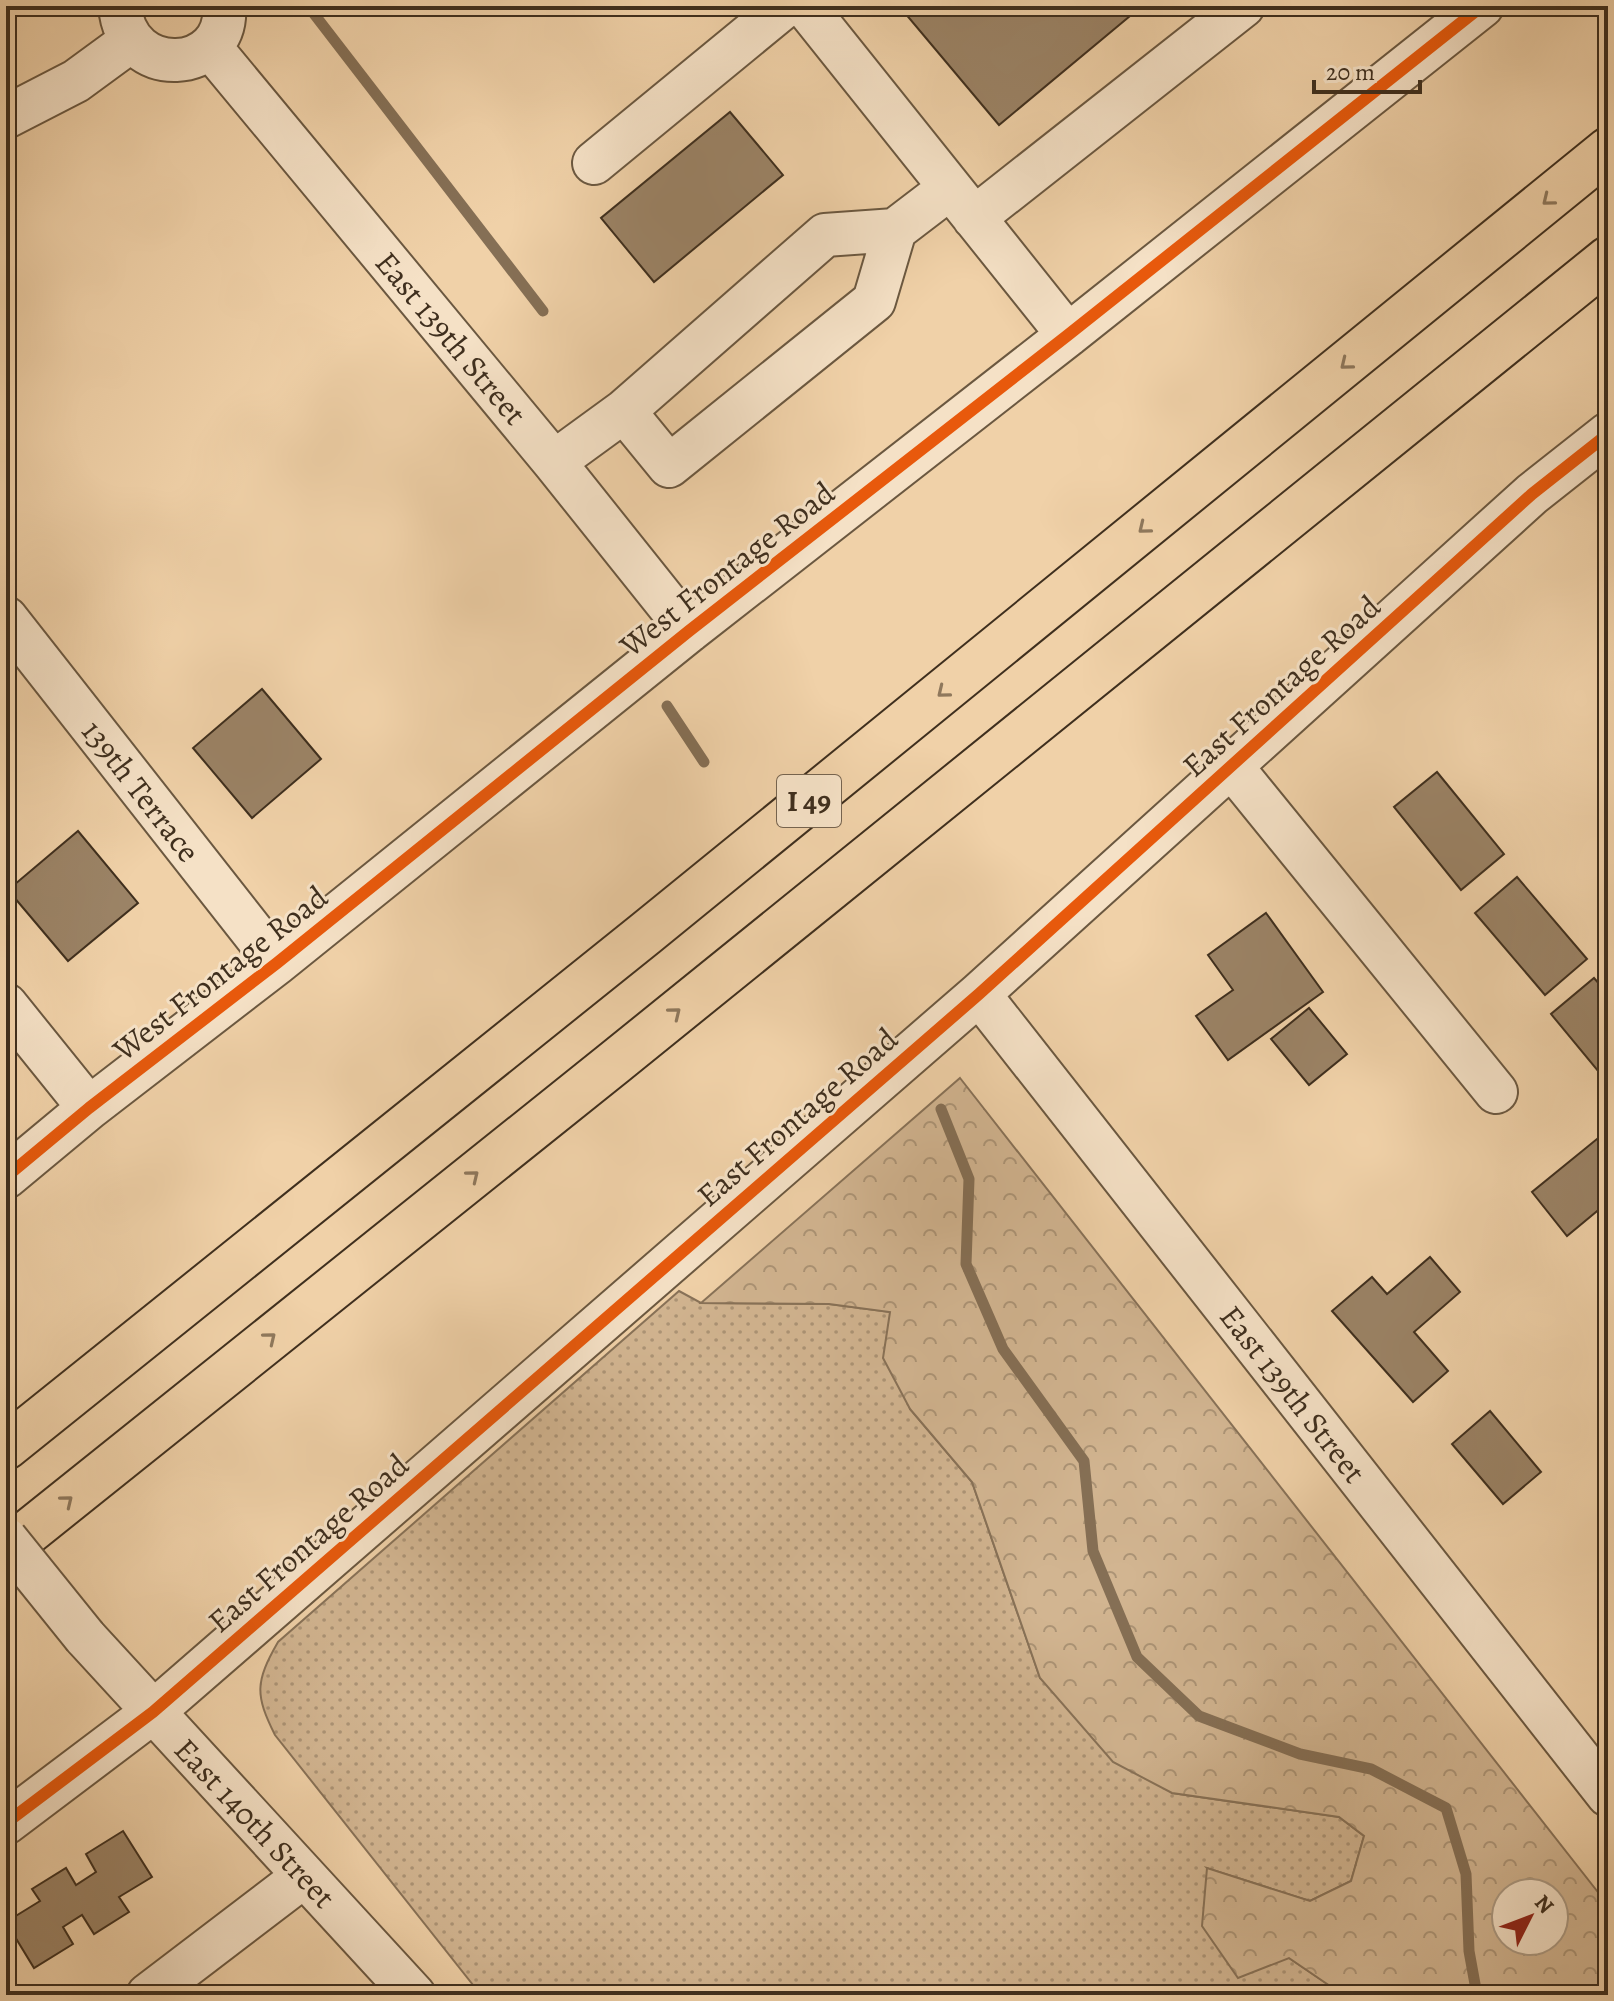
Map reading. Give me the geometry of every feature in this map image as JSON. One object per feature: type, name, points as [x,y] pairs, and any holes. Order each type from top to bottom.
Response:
[{"type":"highway","name":"I 49","points":[[6,1447],[645,934],[1608,150]]},
{"type":"highway","name":"I 49","points":[[6,1550],[1608,259]]},
{"type":"street","points":[[6,117],[76,81],[126,23],[150,56],[167,61],[189,59],[210,47],[220,34],[225,18],[224,6]]},
{"type":"street","points":[[594,163],[785,6]]},
{"type":"street","points":[[805,6],[1068,335]]},
{"type":"street","points":[[554,462],[624,411],[825,235],[895,230],[962,203],[1243,6]]},
{"type":"street","name":"West Frontage Road","points":[[6,1177],[689,631],[1482,6]]},
{"type":"street","name":"East 139th Street","points":[[210,47],[554,462],[689,631]]},
{"type":"street","points":[[624,411],[669,466],[874,301],[895,230]]},
{"type":"street","name":"East Frontage Road","points":[[6,1823],[153,1712],[979,994],[1532,494],[1608,434]]},
{"type":"street","name":"139th Terrace","points":[[6,618],[277,963]]},
{"type":"street","points":[[1231,766],[1496,1092]]},
{"type":"street","name":"East 139th Street","points":[[979,994],[1608,1795]]},
{"type":"street","points":[[6,1005],[89,1108]]},
{"type":"street","name":"East 140th Street","points":[[6,1539],[85,1637],[414,1995]]},
{"type":"street","points":[[148,1995],[304,1876]]},
{"type":"green space","points":[[960,1078],[1608,1905],[1608,1995],[1337,1995],[1336,1990],[1289,1958],[1238,1978],[1202,1926],[1207,1868],[1310,1901],[1351,1881],[1364,1836],[1339,1817],[1172,1793],[1113,1762],[1040,1678],[972,1482],[910,1409],[883,1358],[890,1312],[829,1304],[701,1303]]},
{"type":"green space","points":[[679,1291],[701,1303],[829,1304],[890,1312],[910,1409],[972,1482],[1040,1678],[1172,1793],[1339,1817],[1364,1836],[1351,1881],[1310,1901],[1207,1868],[1289,1958],[1336,1990],[1337,1995],[481,1995],[275,1735],[261,1699],[262,1678],[278,1642]]},
{"type":"building","points":[[899,6],[1142,6],[999,125]]},
{"type":"building","points":[[730,112],[783,175],[654,282],[601,218]]},
{"type":"building","points":[[262,689],[321,759],[252,818],[193,748]]},
{"type":"building","points":[[1437,772],[1504,854],[1461,890],[1394,807]]},
{"type":"building","points":[[78,831],[138,903],[68,961],[8,890]]},
{"type":"building","points":[[1517,877],[1587,959],[1545,995],[1475,913]]},
{"type":"building","points":[[1266,913],[1323,992],[1228,1060],[1196,1016],[1233,990],[1208,955]]},
{"type":"building","points":[[1594,978],[1608,994],[1608,1083],[1551,1014]]},
{"type":"building","points":[[1309,1008],[1347,1054],[1309,1085],[1271,1039]]},
{"type":"building","points":[[1608,1130],[1608,1202],[1567,1236],[1532,1192]]},
{"type":"building","points":[[1430,1257],[1460,1292],[1414,1332],[1448,1371],[1413,1402],[1332,1311],[1372,1277],[1387,1294]]},
{"type":"building","points":[[1490,1411],[1541,1472],[1503,1504],[1452,1444]]},
{"type":"building","points":[[123,1831],[152,1877],[119,1897],[129,1912],[94,1934],[82,1915],[63,1927],[73,1944],[34,1968],[6,1922],[40,1901],[32,1889],[66,1868],[76,1885],[96,1872],[86,1854]]},
{"type":"waterway","points":[[311,10],[543,311]]},
{"type":"waterway","points":[[667,706],[704,762]]},
{"type":"waterway","points":[[941,1109],[969,1179],[966,1264],[1003,1349],[1084,1461],[1093,1551],[1137,1657],[1199,1716],[1300,1754],[1371,1769],[1446,1808],[1466,1874],[1469,1951],[1477,1995]]},
{"type":"cycle path","points":[[6,1177],[689,631],[1482,6]]},
{"type":"cycle path","points":[[6,1823],[153,1712],[979,994],[1532,494],[1608,434]]}]
